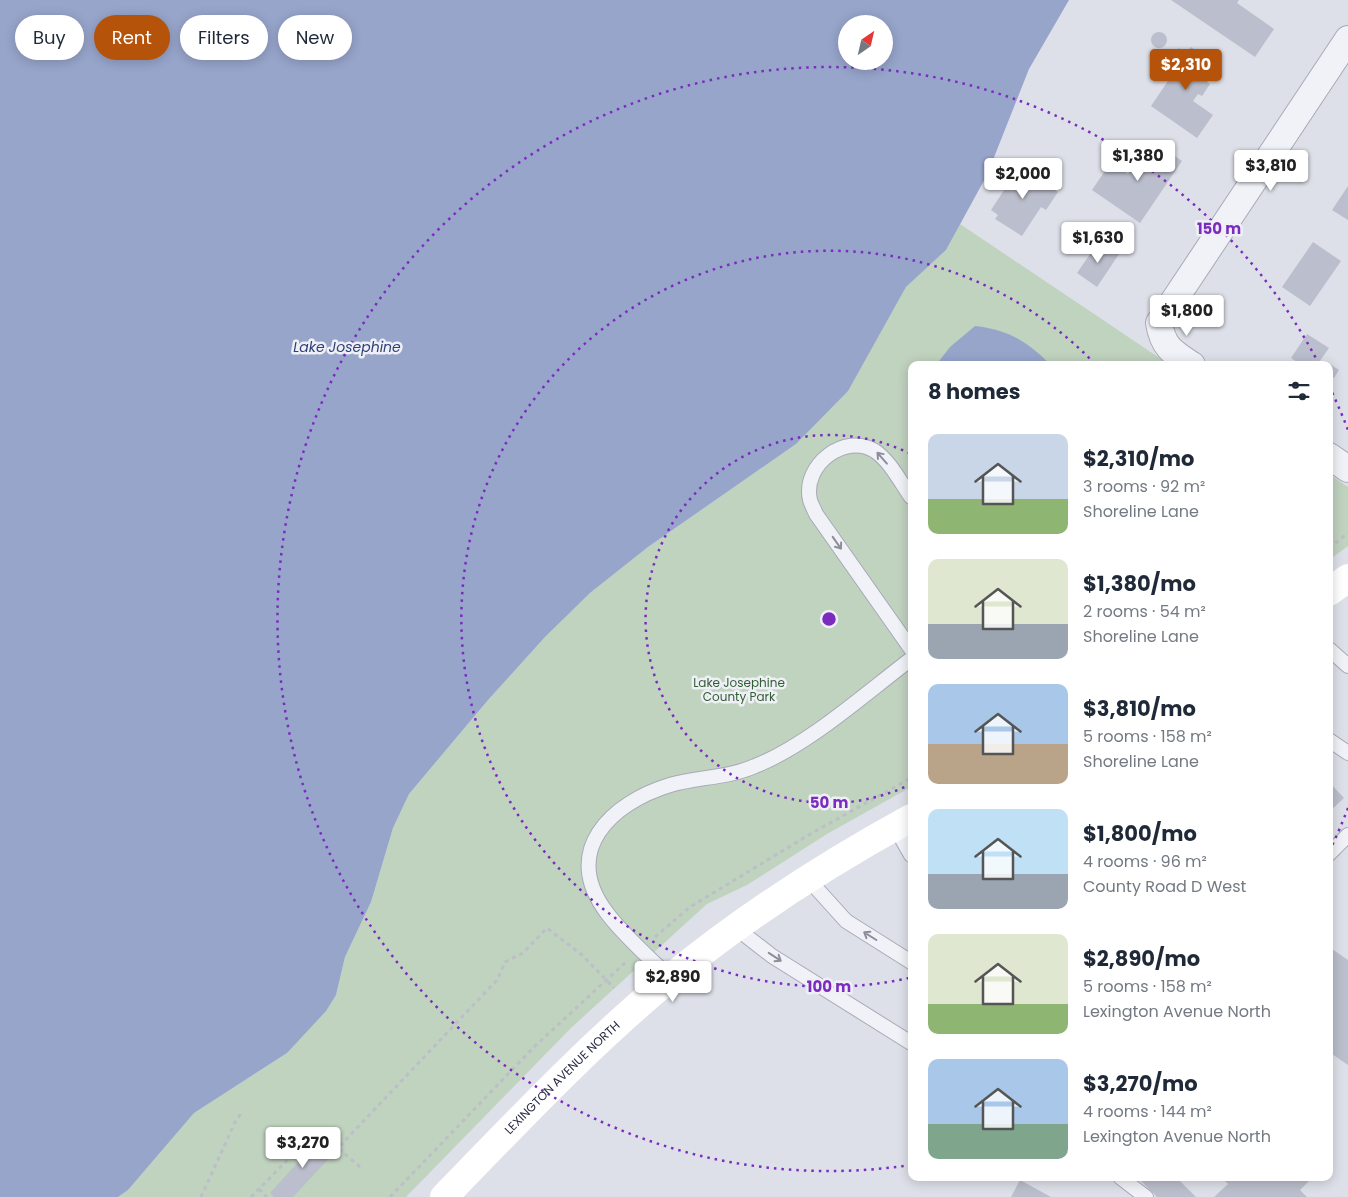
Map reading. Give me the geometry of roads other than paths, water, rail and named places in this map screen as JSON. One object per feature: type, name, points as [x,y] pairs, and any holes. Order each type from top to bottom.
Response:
[{"type":"main road","points":[[1333,589],[1348,578]]},
{"type":"main road","name":"LEXINGTON AVENUE NORTH","points":[[444,1197],[594,1046],[670,978],[736,928],[809,880],[903,823]]},
{"type":"street","points":[[1186,361],[1170,350],[1162,338],[1159,322],[1348,39]]},
{"type":"street","points":[[1333,459],[1348,469]]},
{"type":"lane","points":[[908,493],[876,451],[858,444],[842,447],[827,456],[818,466],[812,480],[809,498],[816,514],[908,645]]},
{"type":"lane","points":[[1333,653],[1348,666]]},
{"type":"lane","points":[[670,978],[606,912],[597,894],[590,879],[588,864],[592,847],[600,828],[625,805],[649,792],[672,784],[734,774],[775,758],[831,720],[908,661]]},
{"type":"lane","points":[[1333,743],[1348,753]]},
{"type":"lane","points":[[903,823],[908,843]]},
{"type":"lane","points":[[1333,850],[1348,835]]},
{"type":"lane","points":[[809,880],[846,921],[908,960]]},
{"type":"lane","points":[[736,928],[772,956],[908,1041]]},
{"type":"lane","points":[[1125,1181],[1146,1197]]},
{"type":"water","name":"Lake Josephine","points":[[0,0],[1069,0],[1029,69],[987,175],[946,250],[906,287],[848,391],[796,444],[648,547],[590,593],[545,637],[488,700],[409,794],[393,828],[371,902],[345,957],[336,995],[326,1011],[287,1053],[194,1113],[128,1190],[118,1197],[0,1197]]},
{"type":"water","points":[[975,326],[998,331],[1017,338],[1046,361],[939,361],[950,347]]},
{"type":"park label","name":"Lake Josephine County Park","points":[[739,690]]}]
